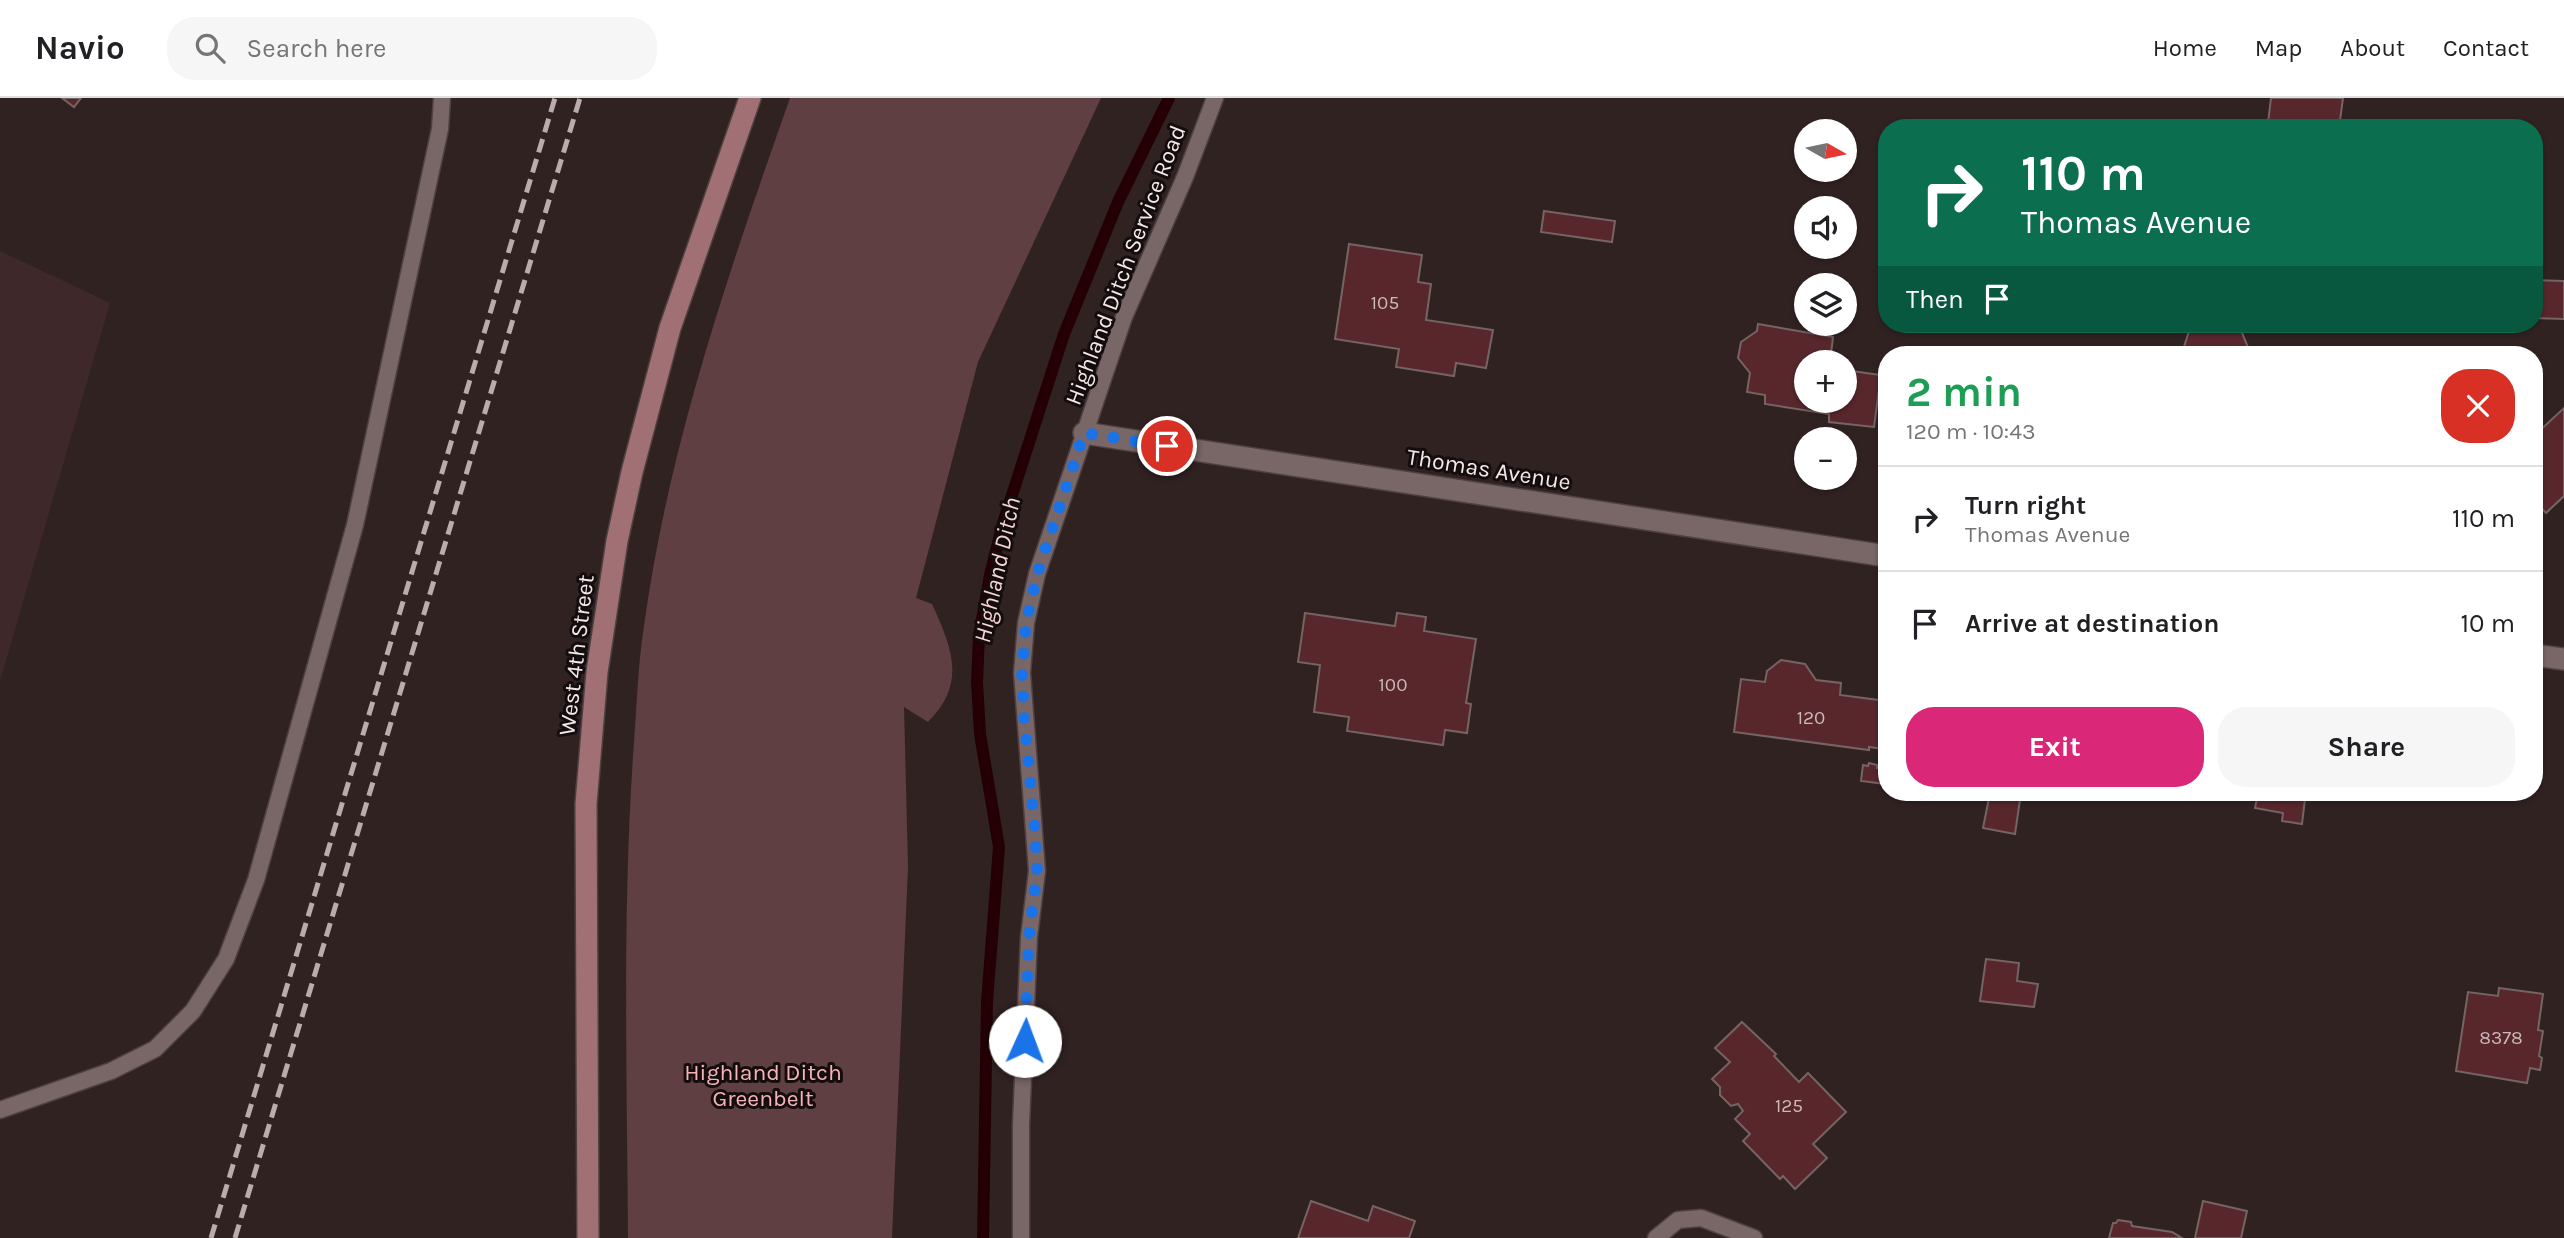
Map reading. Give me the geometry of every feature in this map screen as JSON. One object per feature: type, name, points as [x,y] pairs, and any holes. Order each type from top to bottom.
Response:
[{"type":"main road","name":"West 4th Street","points":[[588,1238],[586,804],[597,672],[617,541],[656,380],[670,328],[750,98]]},
{"type":"street","name":"Thomas Avenue","points":[[1084,433],[1878,555]]},
{"type":"street","points":[[2543,656],[2564,659]]},
{"type":"lane","points":[[0,1110],[111,1071],[155,1049],[193,1011],[226,959],[256,880],[355,525],[440,129],[442,98]]},
{"type":"lane","name":"Highland Ditch Service Road","points":[[1021,1238],[1022,1111],[1029,937],[1037,871],[1022,673],[1026,623],[1037,575],[1124,317],[1185,177],[1215,98]]},
{"type":"lane","points":[[1656,1238],[1678,1220],[1701,1218],[1754,1238]]},
{"type":"shaded area","points":[[0,251],[110,303],[0,681]]},
{"type":"green space","name":"Highland Ditch Greenbelt","points":[[790,98],[1101,98],[978,362],[916,598],[932,604],[950,650],[952,679],[940,708],[928,722],[904,707],[908,867],[892,1238],[628,1238],[628,866],[638,684],[644,626],[655,558],[685,425],[724,293]]},
{"type":"building","points":[[62,98],[81,98],[74,107]]},
{"type":"building","points":[[2271,98],[2343,98],[2340,119],[2268,119]]},
{"type":"building","points":[[1544,211],[1615,221],[1612,242],[1541,232]]},
{"type":"building","points":[[1349,244],[1422,255],[1418,282],[1431,284],[1426,320],[1493,330],[1486,368],[1456,363],[1454,376],[1396,367],[1399,349],[1335,339]]},
{"type":"building","points":[[2543,280],[2564,281],[2564,319],[2543,318]]},
{"type":"building","points":[[1758,324],[1794,330],[1794,336],[1833,337],[1831,350],[1794,350],[1794,409],[1765,404],[1765,395],[1747,392],[1750,373],[1738,358],[1741,342],[1757,331]]},
{"type":"building","points":[[2188,333],[2242,333],[2247,346],[2184,346]]},
{"type":"building","points":[[1857,372],[1878,375],[1874,427],[1829,422],[1829,414],[1823,413],[1857,413]]},
{"type":"building","points":[[2564,408],[2564,496],[2546,513],[2543,510],[2543,428]]},
{"type":"building","points":[[1305,613],[1395,626],[1397,613],[1426,617],[1424,631],[1476,639],[1466,703],[1471,704],[1467,733],[1445,730],[1443,745],[1347,731],[1349,717],[1314,712],[1320,665],[1298,662]]},
{"type":"building","points":[[1781,660],[1805,664],[1816,680],[1841,683],[1840,695],[1878,700],[1878,748],[1869,747],[1869,750],[1734,732],[1741,679],[1765,682],[1767,671]]},
{"type":"building","points":[[1869,763],[1877,765],[1878,783],[1861,781],[1863,765],[1868,766]]},
{"type":"building","points":[[1988,801],[2020,801],[2015,834],[1983,828]]},
{"type":"building","points":[[2256,801],[2305,801],[2302,824],[2282,821],[2283,813],[2255,808]]},
{"type":"building","points":[[1986,959],[2019,963],[2017,981],[2038,984],[2034,1007],[1980,1001]]},
{"type":"building","points":[[2499,988],[2543,994],[2538,1030],[2543,1031],[2540,1070],[2530,1068],[2527,1083],[2456,1071],[2468,992],[2498,996]]},
{"type":"building","points":[[1742,1022],[1776,1054],[1774,1056],[1799,1082],[1808,1073],[1846,1112],[1813,1144],[1827,1158],[1795,1189],[1783,1176],[1780,1179],[1743,1141],[1750,1134],[1735,1119],[1743,1111],[1738,1104],[1731,1106],[1720,1095],[1720,1087],[1712,1079],[1730,1062],[1715,1048]]},
{"type":"building","points":[[1311,1201],[1368,1221],[1373,1206],[1415,1221],[1409,1238],[1298,1238]]},
{"type":"building","points":[[2203,1201],[2247,1211],[2241,1238],[2195,1238]]},
{"type":"building","points":[[2118,1220],[2131,1222],[2132,1226],[2172,1232],[2182,1238],[2109,1238],[2113,1223]]},
{"type":"waterway","name":"Highland Ditch","points":[[983,1238],[987,1002],[999,847],[980,734],[977,682],[979,636],[1003,523],[1064,334],[1118,202],[1169,98]]},
{"type":"railway","points":[[211,1238],[555,98]]},
{"type":"railway","points":[[235,1238],[580,98]]},
{"type":"route","points":[[1025,1041],[1029,937],[1037,871],[1022,673],[1026,623],[1037,575],[1084,433],[1167,446]]}]
